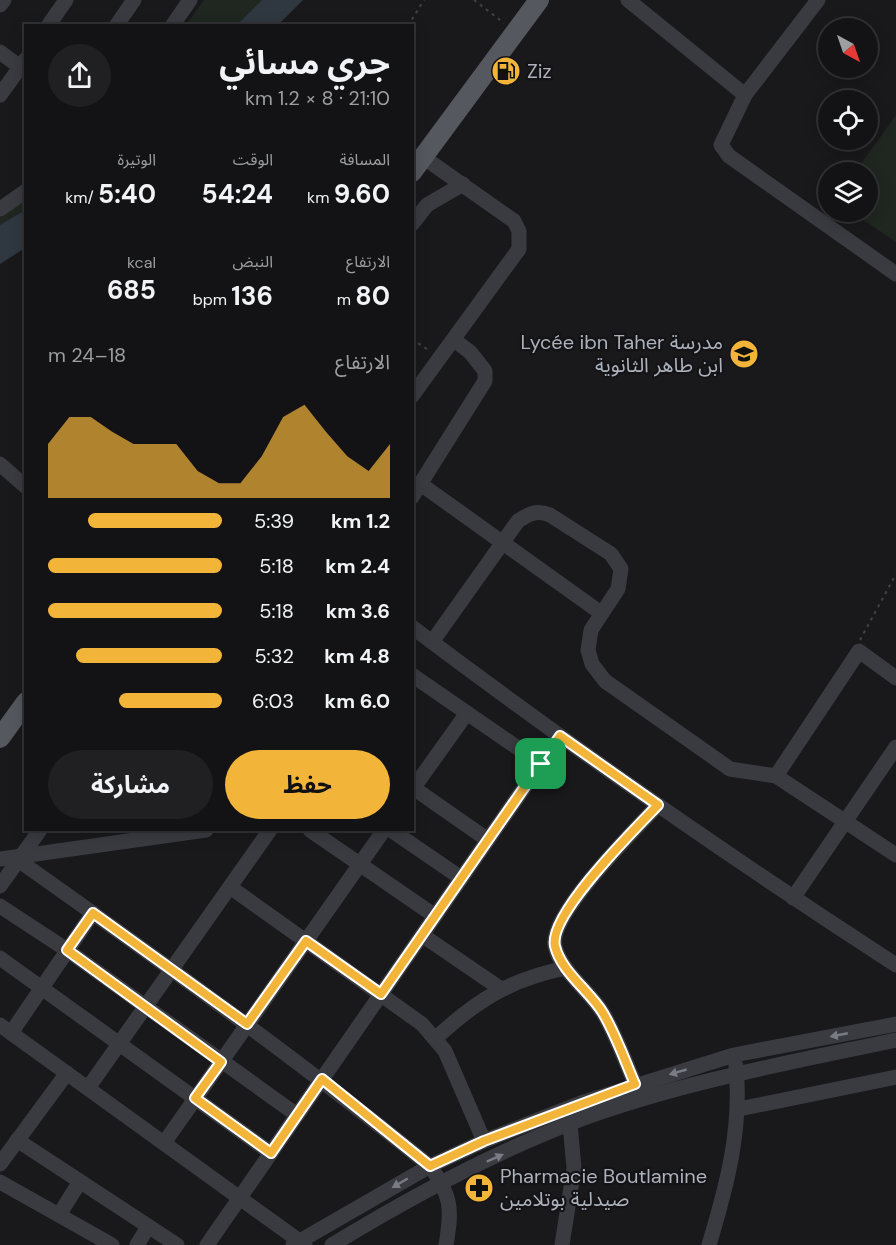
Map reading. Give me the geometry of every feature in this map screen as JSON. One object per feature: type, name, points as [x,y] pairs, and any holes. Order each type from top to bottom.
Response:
[{"type":"main road","points":[[418,164],[539,0]]},
{"type":"main road","points":[[0,738],[24,705]]},
{"type":"street","points":[[0,5],[4,0]]},
{"type":"street","points":[[49,24],[66,0]]},
{"type":"street","points":[[117,24],[134,0]]},
{"type":"street","points":[[173,24],[190,0]]},
{"type":"street","points":[[628,0],[745,95]]},
{"type":"street","points":[[818,0],[745,95],[721,145],[729,156],[896,274]]},
{"type":"street","points":[[0,52],[22,71],[0,94]]},
{"type":"street","points":[[414,393],[519,249],[519,231],[513,220],[463,184],[418,164]]},
{"type":"street","points":[[414,221],[427,205],[463,184]]},
{"type":"street","points":[[0,209],[24,192]]},
{"type":"street","points":[[454,340],[470,352],[485,371],[485,381],[417,491],[502,542],[601,613]]},
{"type":"street","points":[[0,464],[24,485]]},
{"type":"street","points":[[432,642],[518,521],[528,514],[540,511],[583,534],[611,554],[621,569],[618,589],[591,630],[588,650],[592,664],[605,681],[730,769],[776,776],[896,855]]},
{"type":"street","points":[[414,628],[658,805],[793,898],[896,965]]},
{"type":"street","points":[[776,776],[859,651],[896,678]]},
{"type":"street","points":[[414,676],[541,764]]},
{"type":"street","points":[[414,787],[467,713]]},
{"type":"street","points":[[207,1245],[560,736]]},
{"type":"street","points":[[793,898],[896,747]]},
{"type":"street","points":[[414,789],[488,840]]},
{"type":"street","points":[[635,1084],[603,1013],[559,958],[554,939],[566,912],[599,869],[658,805]]},
{"type":"street","points":[[0,886],[39,831]]},
{"type":"street","points":[[0,859],[199,831]]},
{"type":"street","points":[[88,1088],[269,831]]},
{"type":"street","points":[[312,831],[435,916]]},
{"type":"street","points":[[164,1143],[383,831]]},
{"type":"street","points":[[392,831],[461,878]]},
{"type":"street","points":[[20,858],[322,1079],[430,1166],[442,1182],[451,1207],[446,1245]]},
{"type":"street","points":[[230,887],[381,994],[436,1038],[445,1051],[484,1141]]},
{"type":"street","points":[[0,906],[67,950],[297,1115]]},
{"type":"street","points":[[93,913],[41,988],[5,1029],[240,1198],[299,1244],[430,1166],[484,1141],[635,1084],[734,1055],[896,1023]]},
{"type":"street","points":[[422,935],[501,989]]},
{"type":"street","points":[[0,958],[271,1153]]},
{"type":"street","points":[[436,1038],[466,1010],[501,989],[532,975],[566,968]]},
{"type":"street","points":[[332,1245],[442,1182],[570,1124],[736,1074],[896,1040]]},
{"type":"street","points":[[709,1245],[736,1144],[738,1109],[734,1055]]},
{"type":"street","points":[[0,1164],[67,1073]]},
{"type":"street","points":[[738,1109],[896,1077]]},
{"type":"street","points":[[562,1245],[574,1168],[570,1124]]},
{"type":"street","points":[[17,1140],[177,1245]]},
{"type":"street","points":[[0,1182],[112,1245]]},
{"type":"street","points":[[59,1215],[80,1183]]},
{"type":"street","points":[[137,1245],[148,1227]]},
{"type":"path","points":[[409,24],[424,0]]},
{"type":"path","points":[[474,0],[515,32]]},
{"type":"path","points":[[414,340],[441,358]]},
{"type":"path","points":[[859,651],[860,638],[896,574]]},
{"type":"shaded area","points":[[204,0],[262,0],[238,24],[186,24]]},
{"type":"shaded area","points":[[262,0],[303,0],[279,24],[238,24]]},
{"type":"shaded area","points":[[896,115],[896,242],[867,222],[878,222],[878,162],[862,162],[871,150],[878,150],[878,140]]},
{"type":"shaded area","points":[[24,200],[24,211],[0,225],[0,218]]},
{"type":"shaded area","points":[[24,211],[24,249],[0,264],[0,225]]},
{"type":"place","name":"Ziz","points":[[506,71]]},
{"type":"place","name":"Lycée ibn Taher مدرسة ابن طاهر الثانوية","points":[[744,354]]},
{"type":"place","name":"Pharmacie Boutlamine صيدلية بوتلامين","points":[[479,1188]]},
{"type":"route","points":[[560,736],[658,805],[599,869],[566,912],[557,927],[554,939],[559,958],[603,1013],[635,1084],[484,1141],[430,1166],[322,1079],[271,1153],[195,1098],[221,1062],[67,950],[93,913],[173,968],[247,1024],[306,941],[381,994],[541,764],[560,736]]}]
